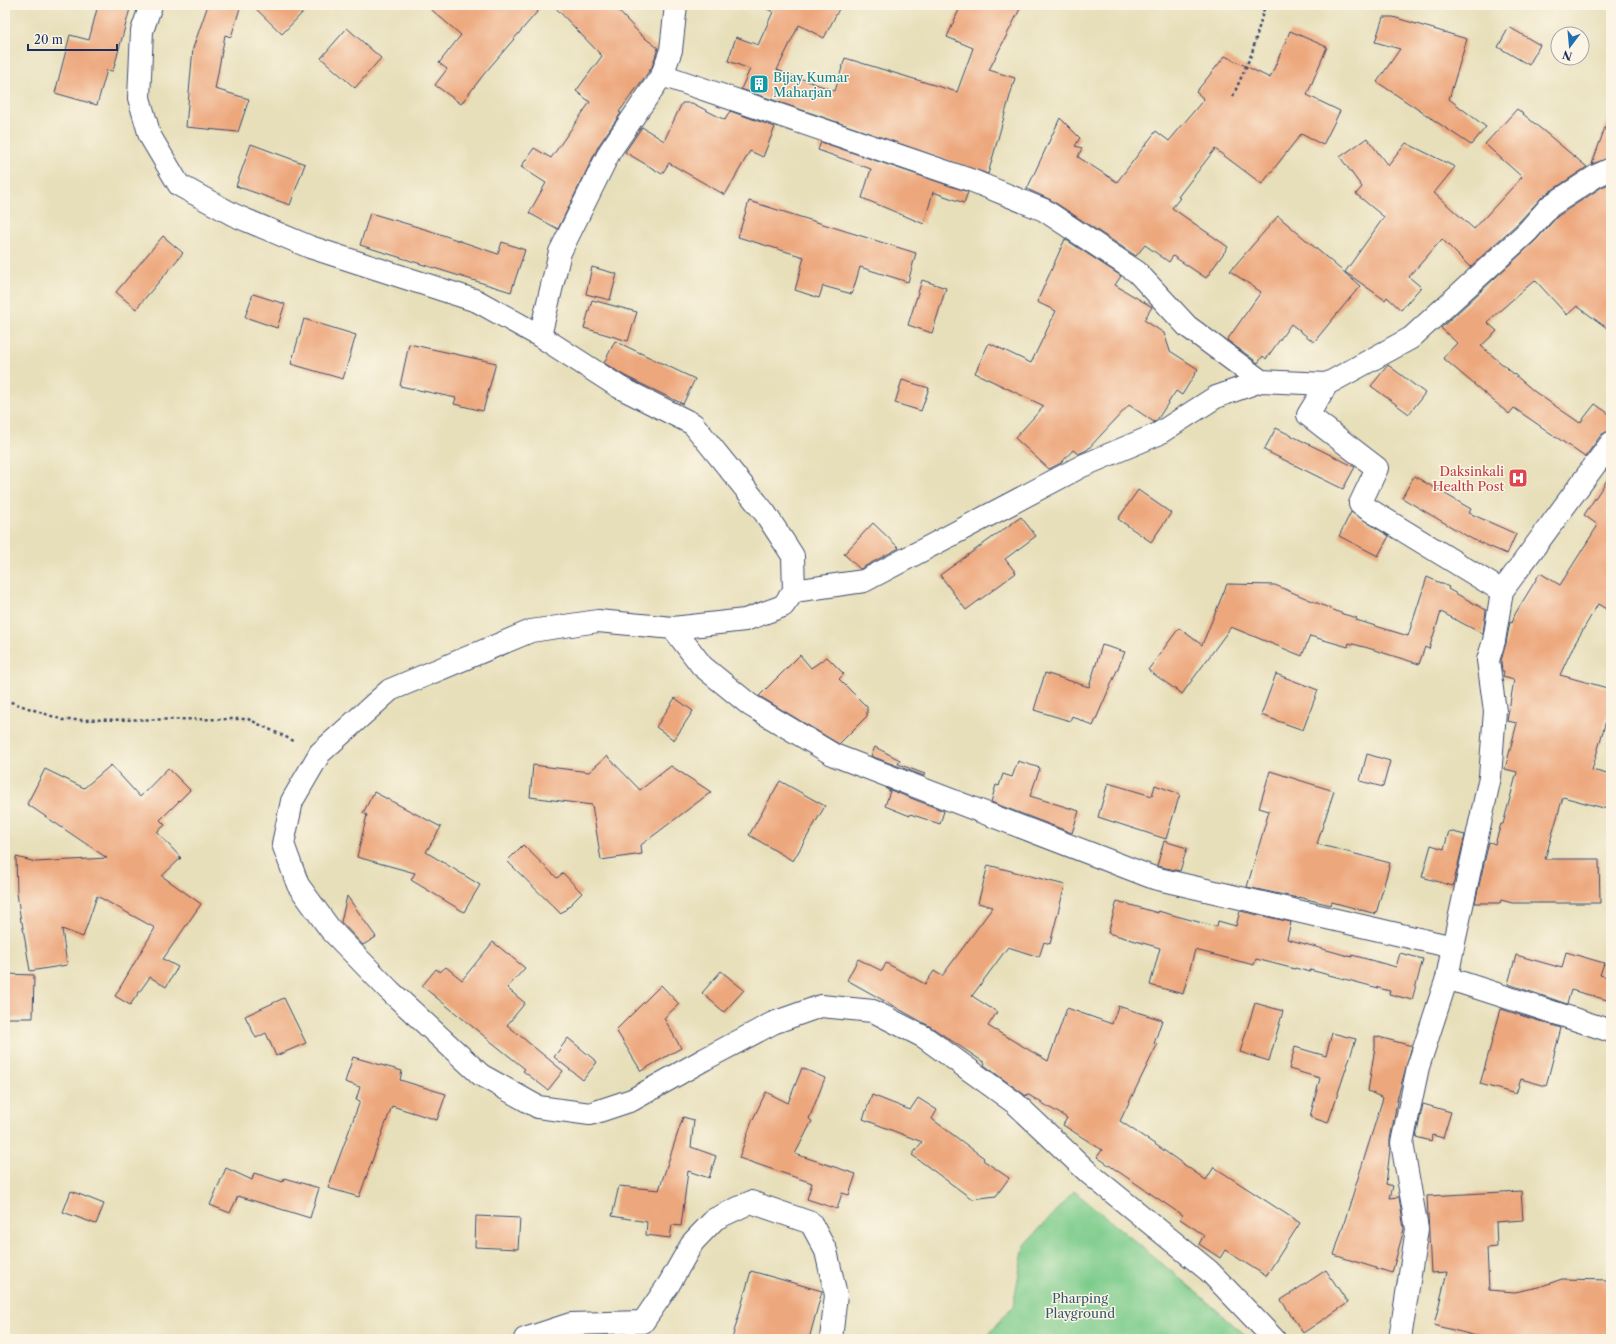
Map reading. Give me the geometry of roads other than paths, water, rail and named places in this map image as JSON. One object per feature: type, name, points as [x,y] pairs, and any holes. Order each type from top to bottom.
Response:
[{"type":"street","points":[[150,5],[142,31],[139,98],[150,136],[179,185],[234,215],[310,247],[476,301],[540,336],[619,387],[692,424],[765,513],[793,556],[794,591],[783,606],[745,620],[673,628],[598,621],[531,631],[390,690],[320,753],[292,801],[283,844],[298,885],[336,935],[390,990],[481,1074],[538,1107],[590,1114],[632,1100],[773,1023],[814,1008],[821,1006],[873,1011],[924,1037],[1015,1103],[1090,1174],[1209,1271],[1274,1339]]},
{"type":"street","points":[[540,336],[560,252],[610,152],[662,75],[671,50],[676,5]]},
{"type":"street","points":[[662,75],[966,178],[1044,210],[1137,272],[1187,326],[1261,381]]},
{"type":"street","points":[[1502,591],[1360,504],[1376,468],[1308,415],[1327,384],[1411,338],[1527,232],[1550,206],[1596,176],[1611,169]]},
{"type":"street","points":[[794,591],[864,581],[1082,466],[1158,434],[1216,397],[1261,381],[1327,384]]},
{"type":"street","points":[[1400,1339],[1417,1229],[1402,1143],[1418,1067],[1447,978],[1490,777],[1495,711],[1488,660],[1494,641],[1502,591],[1611,442]]},
{"type":"street","points":[[673,628],[702,666],[750,706],[834,755],[1154,878],[1453,946]]},
{"type":"street","points":[[1447,978],[1611,1031]]},
{"type":"street","points":[[525,1339],[571,1324],[639,1330],[669,1284],[693,1242],[715,1219],[751,1202],[811,1223],[826,1251],[836,1295],[831,1339]]},
{"type":"place","name":"Bijay Kumar Maharjan","points":[[759,84]]},
{"type":"place","name":"Daksinkali Health Post","points":[[1518,478]]},
{"type":"park label","name":"Pharping Playground","points":[[1080,1306]]}]
